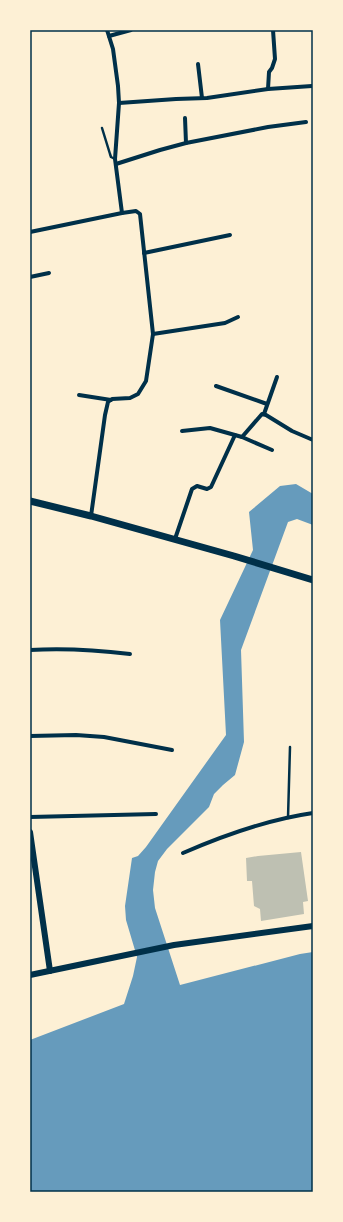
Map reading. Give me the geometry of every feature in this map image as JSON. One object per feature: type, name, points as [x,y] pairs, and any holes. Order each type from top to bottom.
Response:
[{"type":"main road","points":[[30,501],[175,539],[313,580]]},
{"type":"street","points":[[107,30],[113,49],[119,103],[116,164],[122,213]]},
{"type":"street","points":[[109,36],[131,30]]},
{"type":"street","points":[[268,89],[267,78],[275,59],[272,30]]},
{"type":"street","points":[[198,64],[202,98]]},
{"type":"street","points":[[119,103],[229,96],[268,89],[312,86]]},
{"type":"street","points":[[185,118],[186,143]]},
{"type":"street","points":[[116,164],[186,143],[306,122]]},
{"type":"street","points":[[30,232],[122,213],[136,211],[140,214],[153,334],[146,381],[138,394],[130,398],[111,400],[79,395]]},
{"type":"street","points":[[144,253],[230,235]]},
{"type":"street","points":[[30,277],[49,273]]},
{"type":"street","points":[[153,334],[225,323],[238,316]]},
{"type":"street","points":[[242,437],[262,414],[264,414],[277,377]]},
{"type":"street","points":[[216,386],[267,404]]},
{"type":"street","points":[[91,516],[105,415],[108,402],[111,400]]},
{"type":"street","points":[[264,414],[292,431],[313,440]]},
{"type":"street","points":[[182,431],[210,428],[242,437],[272,450]]},
{"type":"street","points":[[175,539],[192,489],[197,486],[207,489],[211,487],[235,435]]},
{"type":"street","points":[[30,650],[93,650],[130,654]]},
{"type":"street","points":[[30,736],[76,735],[104,737],[172,750]]},
{"type":"street","points":[[183,853],[210,841],[288,818],[313,813]]},
{"type":"street","points":[[30,817],[156,814]]},
{"type":"street","points":[[30,832],[50,971]]},
{"type":"street","points":[[30,976],[126,954],[174,945],[313,926]]},
{"type":"lane","points":[[102,128],[111,157],[116,159]]},
{"type":"lane","points":[[288,818],[290,747]]},
{"type":"water","points":[[296,484],[313,494],[313,525],[297,519],[288,522],[241,650],[244,742],[235,775],[214,794],[209,807],[167,849],[158,861],[153,890],[155,908],[180,985],[313,952],[313,1192],[30,1192],[30,1040],[124,1004],[133,976],[137,957],[126,920],[125,906],[132,858],[138,856],[146,847],[226,735],[220,620],[253,550],[249,512],[280,486]]},
{"type":"building","points":[[301,852],[308,901],[303,902],[304,914],[261,921],[260,909],[254,906],[252,881],[247,881],[246,858]]}]
